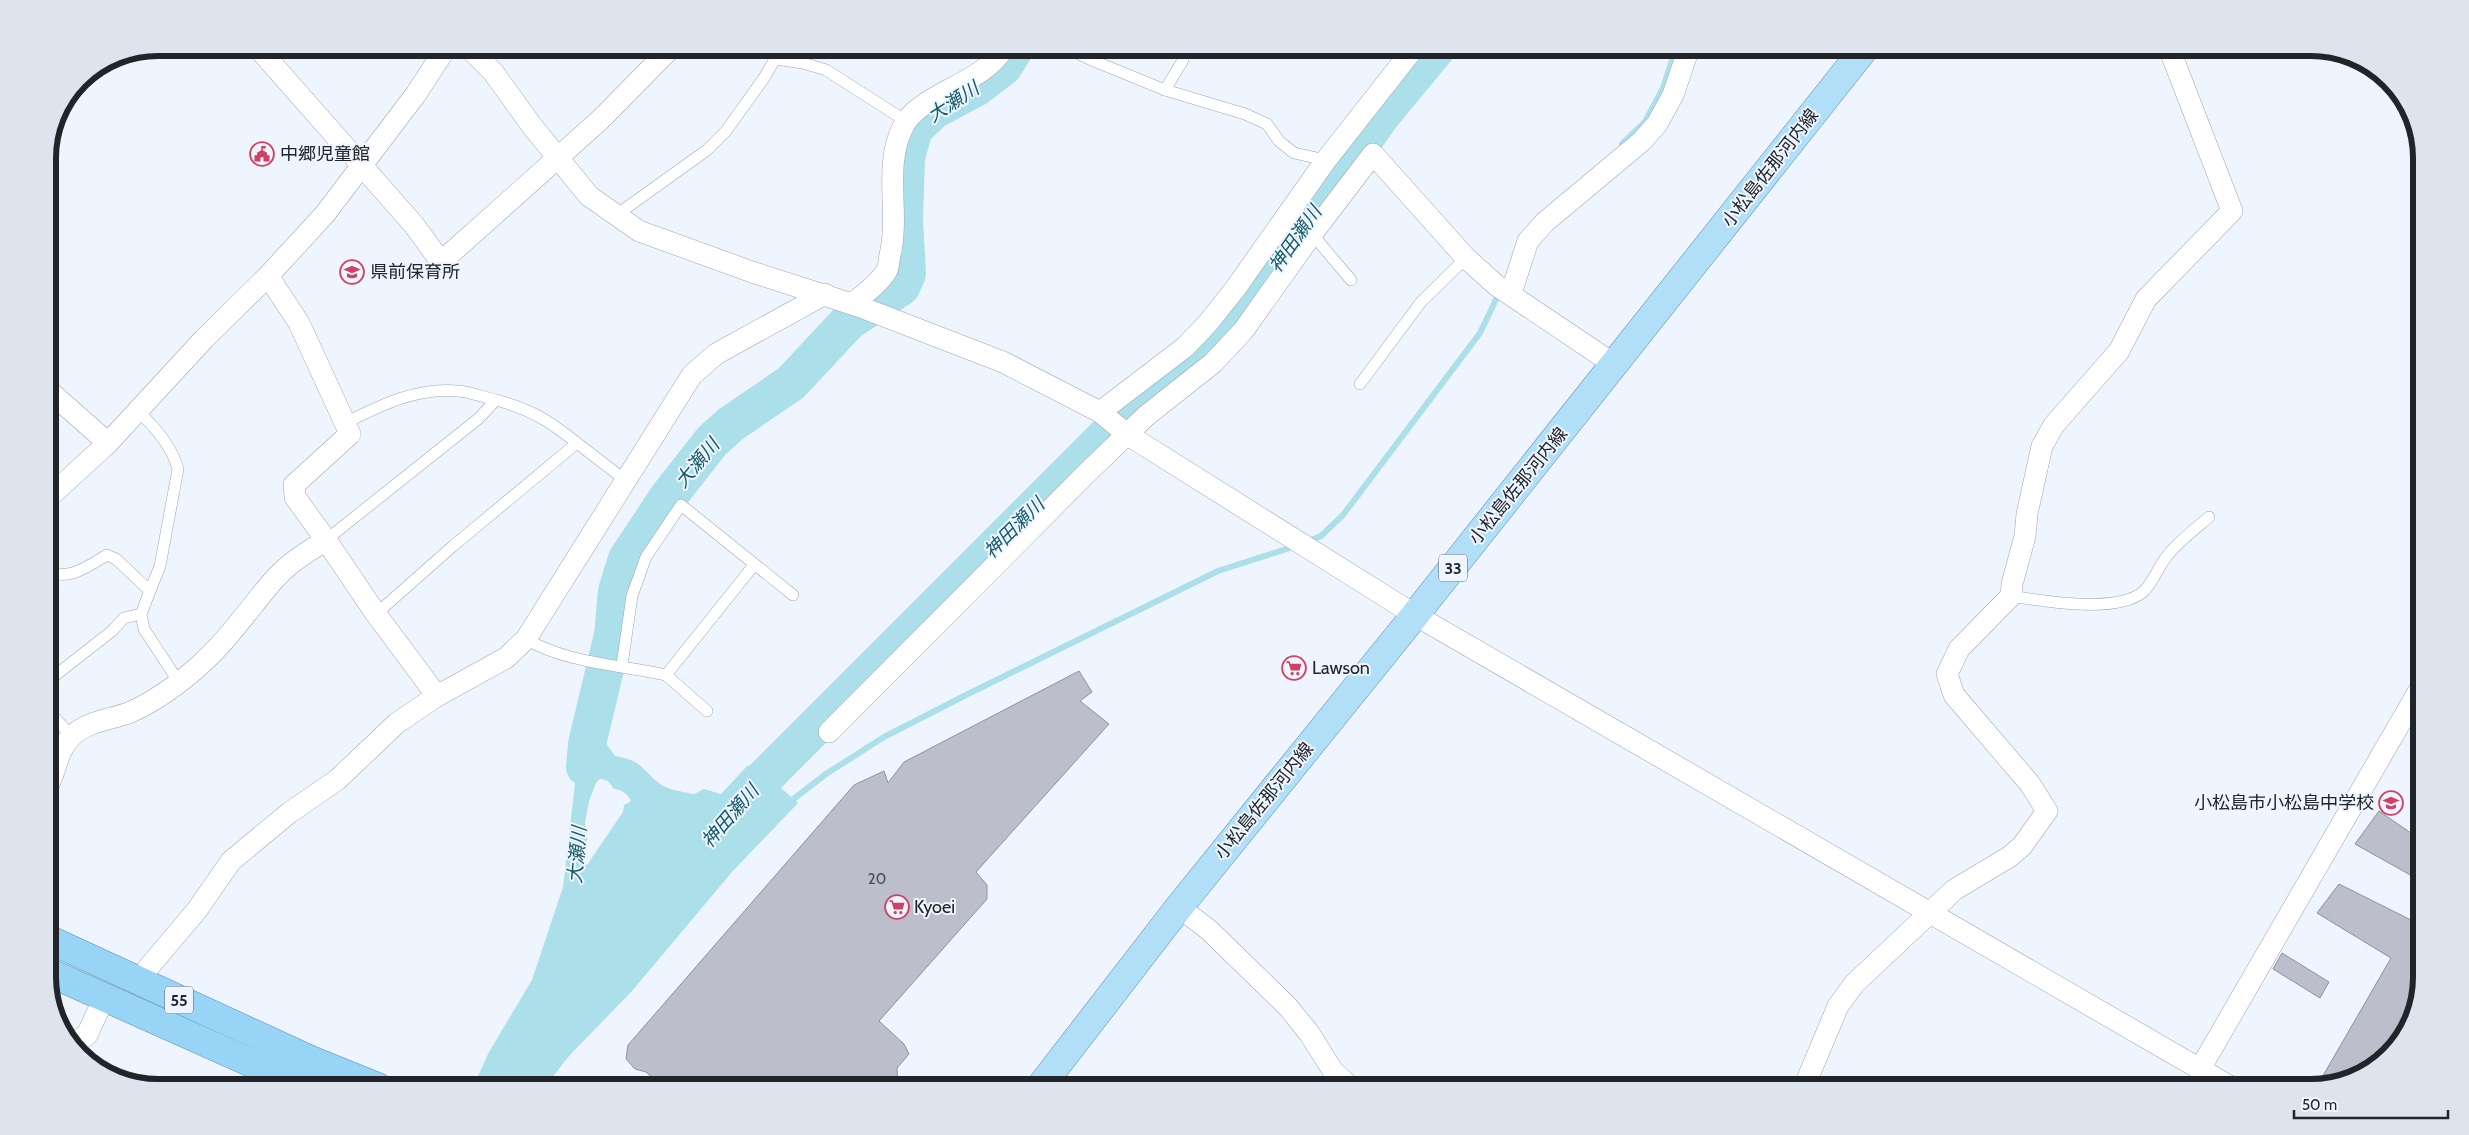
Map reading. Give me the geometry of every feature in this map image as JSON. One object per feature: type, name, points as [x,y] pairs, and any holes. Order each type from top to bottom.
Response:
[{"type":"highway","name":"55","points":[[56,943],[357,1079]]},
{"type":"highway","name":"55","points":[[56,976],[287,1079]]},
{"type":"main road","name":"小松島佐那河内線","points":[[1047,1079],[1179,906],[1615,365],[1859,56]]},
{"type":"street","points":[[265,56],[414,225],[441,262],[600,120],[663,56]]},
{"type":"street","points":[[56,491],[108,443],[325,214],[361,164],[416,94],[441,56]]},
{"type":"street","points":[[477,56],[493,72],[532,126],[589,196],[615,216],[648,234],[752,272],[825,294],[919,328],[1003,362],[1114,423],[1302,545],[1415,615],[2216,1079]]},
{"type":"street","points":[[862,308],[871,288],[887,270],[894,238],[895,149],[906,121],[918,108],[958,87],[984,68],[996,56]]},
{"type":"street","points":[[829,732],[1091,469],[1114,423],[1207,324],[1236,289],[1326,160],[1408,56]]},
{"type":"street","points":[[1504,290],[1528,242],[1545,222],[1642,140],[1657,124],[1673,95],[1686,56]]},
{"type":"street","points":[[1808,1079],[1838,1006],[1854,984],[1954,890],[2009,857],[2022,846],[2047,811],[2030,784],[1954,695],[1947,674],[1959,648],[2011,596],[2042,446],[2054,426],[2119,351],[2146,300],[2232,211],[2172,56]]},
{"type":"street","points":[[1114,423],[1146,416],[1214,363],[1243,332],[1312,234],[1373,154],[1466,258],[1504,290],[1615,365]]},
{"type":"street","points":[[268,276],[299,323],[350,434],[294,485],[295,498],[376,614],[437,696]]},
{"type":"street","points":[[140,982],[148,968],[196,910],[231,861],[289,813],[338,780],[397,723],[437,696],[506,658],[526,639],[692,375],[716,354],[825,294]]},
{"type":"street","points":[[56,397],[108,443]]},
{"type":"street","points":[[56,763],[60,752],[71,736],[86,724],[131,712],[156,698],[200,665],[239,625],[273,581],[296,559],[326,540]]},
{"type":"street","points":[[2200,1069],[2413,701]]},
{"type":"street","points":[[1179,906],[1209,930],[1288,1006],[1309,1033],[1333,1071],[1341,1079]]},
{"type":"street","points":[[78,1040],[86,1035],[104,998]]},
{"type":"lane","points":[[615,216],[707,150],[726,131],[764,78],[775,56]]},
{"type":"lane","points":[[785,56],[826,70],[906,121]]},
{"type":"lane","points":[[1083,56],[1165,90],[1245,114],[1267,124],[1278,141],[1294,153],[1326,160]]},
{"type":"lane","points":[[1165,90],[1183,60],[1183,56]]},
{"type":"lane","points":[[1312,234],[1352,280]]},
{"type":"lane","points":[[1360,384],[1421,302],[1466,258]]},
{"type":"lane","points":[[345,423],[392,400],[432,391],[459,391],[524,408],[549,421],[625,480]]},
{"type":"lane","points":[[326,540],[478,419],[496,400]]},
{"type":"lane","points":[[138,411],[148,420],[174,453],[178,469],[160,566],[141,614],[144,629],[178,681]]},
{"type":"lane","points":[[376,614],[452,546],[577,443]]},
{"type":"lane","points":[[616,665],[632,596],[646,557],[681,505],[792,595]]},
{"type":"lane","points":[[2011,596],[2046,602],[2080,604],[2125,600],[2144,591],[2167,556],[2209,517]]},
{"type":"lane","points":[[56,573],[64,575],[79,571],[106,556],[116,558],[150,591]]},
{"type":"lane","points":[[666,675],[754,565]]},
{"type":"lane","points":[[56,675],[112,631],[124,618],[141,614]]},
{"type":"lane","points":[[526,639],[542,649],[598,663],[666,675],[707,711]]},
{"type":"lane","points":[[56,719],[71,736]]},
{"type":"water","points":[[577,711],[594,717],[594,726],[615,756],[636,763],[667,788],[694,794],[704,789],[721,794],[748,765],[760,775],[769,788],[781,788],[798,803],[732,872],[632,991],[569,1056],[551,1079],[477,1079],[489,1052],[532,980],[563,887],[576,775],[573,759]],"holes":[[[598,778],[608,781],[614,789],[624,792],[631,801],[624,805],[623,812],[587,865],[582,863],[582,848],[587,840],[585,823],[589,801]]]},
{"type":"building","points":[[1079,671],[1092,692],[1080,701],[1109,724],[976,872],[987,885],[987,899],[879,1021],[904,1044],[909,1054],[897,1068],[898,1079],[654,1079],[646,1072],[635,1069],[626,1059],[628,1045],[854,785],[884,771],[888,783],[904,762]]},
{"type":"building","points":[[2379,811],[2413,834],[2413,877],[2355,844]]},
{"type":"building","points":[[2339,884],[2413,921],[2412,990],[2405,1016],[2399,1028],[2383,1049],[2367,1062],[2350,1071],[2322,1078],[2391,958],[2317,913]]},
{"type":"building","points":[[2282,953],[2329,982],[2320,998],[2273,969]]},
{"type":"waterway","name":"大瀬川","points":[[585,767],[587,744],[613,635],[617,591],[627,559],[668,497],[712,441],[731,424],[791,383],[848,322],[901,287],[907,274],[904,220],[906,157],[914,129],[934,110],[977,87],[1003,67],[1010,56]]},
{"type":"waterway","name":"神田瀬川","points":[[729,817],[749,793],[1127,415],[1197,362],[1251,300],[1380,117],[1430,56]]},
{"type":"waterway","points":[[1622,144],[1645,122],[1663,88],[1673,56]]},
{"type":"waterway","points":[[1307,542],[1321,536],[1343,515],[1480,333],[1500,291]]},
{"type":"waterway","points":[[787,804],[826,774],[884,737],[966,695],[1218,571],[1296,546]]},
{"type":"place","name":"中郷児童館","points":[[262,154]]},
{"type":"place","name":"県前保育所","points":[[352,272]]},
{"type":"place","name":"Lawson","points":[[1294,668]]},
{"type":"place","name":"小松島市小松島中学校","points":[[2391,803]]},
{"type":"place","name":"Kyoei","points":[[897,907]]}]
